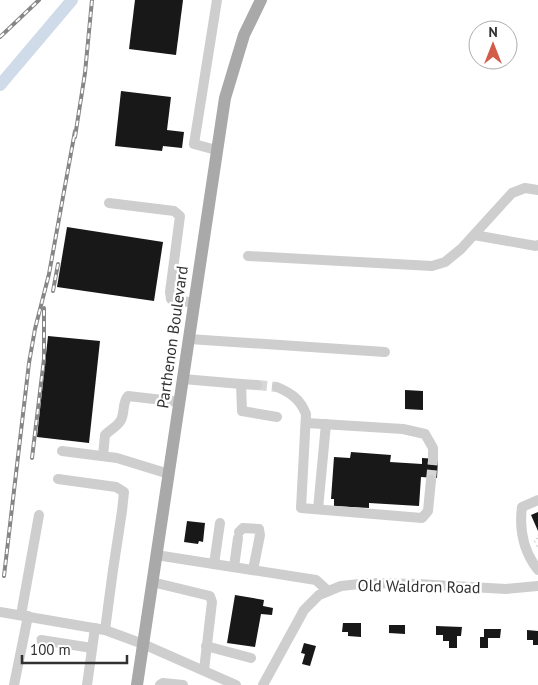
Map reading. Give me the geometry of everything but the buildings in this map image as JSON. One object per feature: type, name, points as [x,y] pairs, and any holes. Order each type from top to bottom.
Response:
[{"type":"main road","name":"Parthenon Boulevard","points":[[137,685],[225,98],[244,35],[261,0]]},
{"type":"street","points":[[216,150],[194,144],[217,0]]},
{"type":"street","points":[[248,256],[432,266],[445,262],[462,249],[512,193],[525,188],[538,190]]},
{"type":"street","points":[[109,203],[174,211],[180,216],[170,292],[171,299],[194,303]]},
{"type":"street","points":[[474,235],[537,247]]},
{"type":"street","points":[[188,339],[385,352]]},
{"type":"street","points":[[183,380],[257,385]]},
{"type":"street","points":[[241,384],[242,411],[277,417]]},
{"type":"street","points":[[277,387],[293,394],[304,407],[306,414],[301,508],[422,518],[428,511],[431,480]]},
{"type":"street","points":[[103,456],[106,435],[120,423],[124,400],[128,396],[180,402]]},
{"type":"street","points":[[306,423],[403,429],[425,434],[433,448],[433,460]]},
{"type":"street","points":[[318,509],[326,424]]},
{"type":"street","points":[[62,451],[117,458],[169,474]]},
{"type":"street","points":[[58,479],[116,487],[124,492],[100,629],[92,648],[87,685]]},
{"type":"street","points":[[538,500],[522,507],[521,516],[524,544],[538,570]]},
{"type":"street","points":[[14,685],[39,515]]},
{"type":"street","points":[[214,564],[220,523]]},
{"type":"street","points":[[234,567],[240,533],[259,530],[260,535],[253,570]]},
{"type":"street","points":[[156,555],[316,580],[328,592]]},
{"type":"street","points":[[152,582],[210,596],[212,602],[204,670]]},
{"type":"street","name":"Old Waldron Road","points":[[263,685],[304,610],[319,595],[341,586],[368,584],[506,589],[538,586]]},
{"type":"street","points":[[0,612],[100,629],[143,644],[204,670],[230,684]]},
{"type":"street","points":[[40,640],[92,648]]},
{"type":"street","points":[[206,646],[251,658]]},
{"type":"street","points":[[160,685],[163,683],[183,685]]},
{"type":"path","points":[[538,538],[534,540],[538,548]]},
{"type":"waterway","points":[[65,0],[68,3]]},
{"type":"waterway","points":[[0,85],[72,0]]},
{"type":"tunnel","points":[[257,385],[277,387]]},
{"type":"tunnel","points":[[431,480],[433,460]]},
{"type":"railway","points":[[0,37],[39,0]]},
{"type":"railway","points":[[75,137],[85,73],[92,0]]},
{"type":"railway","points":[[4,576],[29,363],[35,329],[49,274],[75,131]]},
{"type":"railway","points":[[53,291],[58,264]]},
{"type":"railway","points":[[32,458],[44,359],[44,308]]}]
